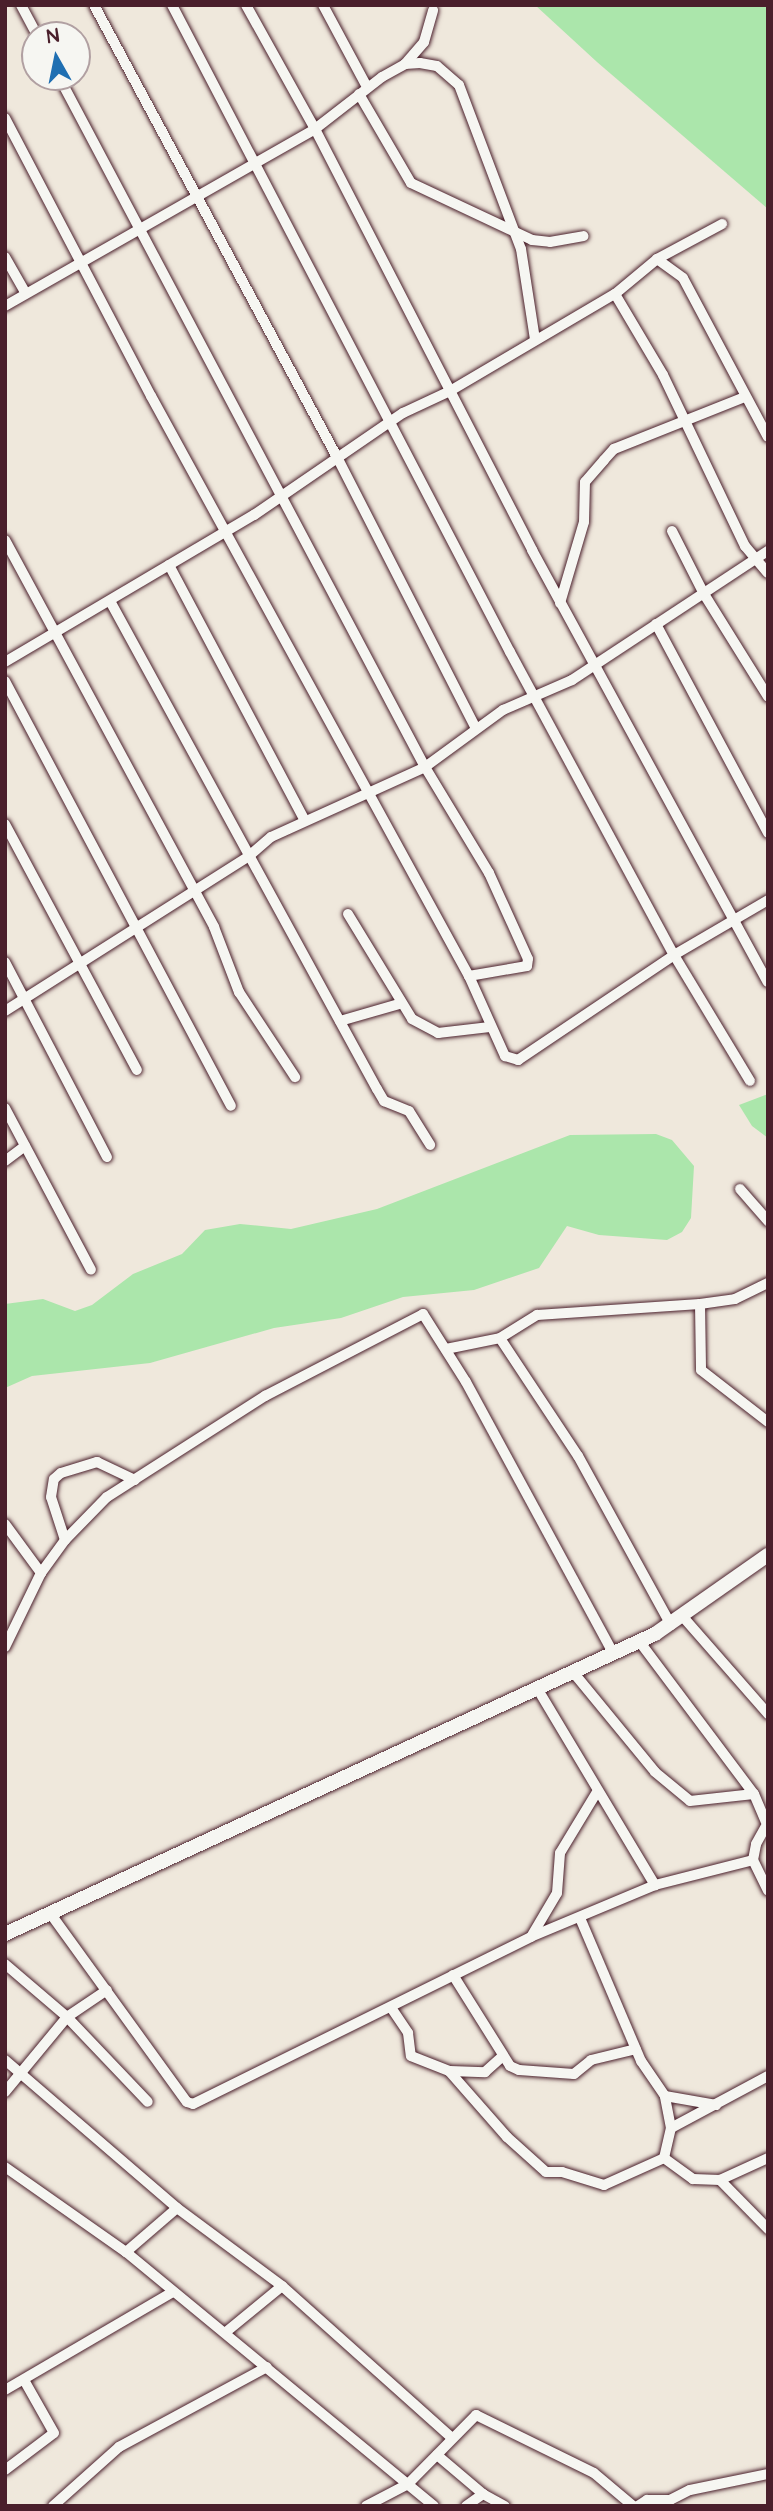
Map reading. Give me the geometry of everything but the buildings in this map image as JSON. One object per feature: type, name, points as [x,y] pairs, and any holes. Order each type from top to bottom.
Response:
[{"type":"street","points":[[21,5],[30,21]]},
{"type":"street","points":[[94,5],[337,457],[476,729]]},
{"type":"street","points":[[172,5],[674,954],[750,1081]]},
{"type":"street","points":[[246,5],[315,129],[560,603],[596,663],[768,982]]},
{"type":"street","points":[[323,5],[363,91],[411,183],[501,229],[550,242],[583,236]]},
{"type":"street","points":[[5,306],[80,260],[197,198],[315,129],[363,91],[405,64],[424,41],[433,10]]},
{"type":"street","points":[[405,64],[437,66],[459,85],[515,231],[535,339]]},
{"type":"street","points":[[66,91],[284,496],[425,767],[489,873],[528,960],[527,966],[469,976]]},
{"type":"street","points":[[5,118],[469,976],[505,1056],[518,1060],[674,954],[768,900]]},
{"type":"street","points":[[5,662],[284,496],[391,422],[450,391],[615,294],[657,259],[722,224]]},
{"type":"street","points":[[5,257],[24,292]]},
{"type":"street","points":[[657,259],[684,278],[768,437]]},
{"type":"street","points":[[615,294],[636,322],[753,559],[768,573]]},
{"type":"street","points":[[560,603],[584,522],[584,482],[614,449],[655,436],[684,419],[745,397]]},
{"type":"street","points":[[672,531],[704,594],[768,697]]},
{"type":"street","points":[[5,540],[214,927],[239,992],[295,1077]]},
{"type":"street","points":[[5,1012],[82,965],[304,819],[370,795],[425,767],[458,747],[476,729],[535,694],[572,680],[768,551]]},
{"type":"street","points":[[169,565],[304,819]]},
{"type":"street","points":[[110,601],[384,1101],[409,1111],[430,1145]]},
{"type":"street","points":[[656,624],[768,834]]},
{"type":"street","points":[[5,681],[231,1106]]},
{"type":"street","points":[[5,824],[137,1070]]},
{"type":"street","points":[[348,914],[399,1004],[412,1019],[438,1033],[490,1027]]},
{"type":"street","points":[[5,962],[107,1157]]},
{"type":"street","points":[[340,1021],[399,1004]]},
{"type":"street","points":[[5,1108],[91,1270]]},
{"type":"street","points":[[5,1161],[25,1146]]},
{"type":"street","points":[[740,1189],[768,1221]]},
{"type":"street","points":[[446,1349],[499,1338],[537,1315],[700,1304],[735,1299],[768,1283]]},
{"type":"street","points":[[700,1304],[701,1370],[768,1422]]},
{"type":"street","points":[[5,1647],[8,1631],[41,1573],[65,1540],[107,1497],[265,1396],[420,1314],[446,1349],[613,1653]]},
{"type":"street","points":[[499,1338],[578,1456],[678,1621],[768,1714]]},
{"type":"street","points":[[65,1540],[51,1497],[54,1479],[61,1473],[97,1462],[135,1479]]},
{"type":"street","points":[[5,1524],[41,1573]]},
{"type":"street","points":[[5,1934],[639,1641],[678,1621],[768,1555]]},
{"type":"street","points":[[639,1641],[760,1800],[767,1822],[753,1860],[768,1891]]},
{"type":"street","points":[[573,1672],[654,1772],[690,1801],[760,1800]]},
{"type":"street","points":[[537,1689],[655,1885]]},
{"type":"street","points":[[531,1937],[557,1893],[559,1853],[597,1792]]},
{"type":"street","points":[[50,1913],[189,2105],[392,2009],[453,1975],[531,1937],[655,1885],[753,1860]]},
{"type":"street","points":[[580,1918],[636,2049],[665,2096],[671,2128],[664,2158]]},
{"type":"street","points":[[5,1964],[67,2017],[148,2102]]},
{"type":"street","points":[[453,1975],[503,2056],[519,2070],[556,2076],[574,2074],[591,2060],[636,2049]]},
{"type":"street","points":[[5,2092],[67,2017],[107,1990]]},
{"type":"street","points":[[392,2009],[408,2033],[411,2056],[449,2071],[485,2072],[503,2056]]},
{"type":"street","points":[[5,2060],[177,2208],[282,2286],[452,2438]]},
{"type":"street","points":[[449,2071],[507,2137],[546,2172],[562,2172],[604,2185],[664,2158]]},
{"type":"street","points":[[671,2128],[768,2076]]},
{"type":"street","points":[[665,2096],[716,2105]]},
{"type":"street","points":[[664,2158],[693,2179],[720,2180],[768,2158]]},
{"type":"street","points":[[5,2168],[126,2252],[434,2506]]},
{"type":"street","points":[[720,2180],[768,2229]]},
{"type":"street","points":[[126,2252],[177,2208]]},
{"type":"street","points":[[226,2332],[282,2286]]},
{"type":"street","points":[[5,2390],[173,2292]]},
{"type":"street","points":[[52,2506],[119,2447],[267,2367]]},
{"type":"street","points":[[5,2470],[54,2433],[24,2380]]},
{"type":"street","points":[[366,2506],[408,2484],[469,2417],[481,2416],[526,2444],[594,2473],[636,2506],[647,2500],[670,2500],[699,2488],[768,2474]]},
{"type":"street","points":[[437,2455],[483,2494],[505,2506]]},
{"type":"street","points":[[466,2506],[483,2494]]},
{"type":"green space","points":[[535,5],[768,5],[768,209],[597,62]]},
{"type":"green space","points":[[768,1094],[768,1138],[752,1126],[739,1105]]},
{"type":"green space","points":[[656,1134],[672,1140],[694,1166],[691,1218],[682,1232],[667,1240],[599,1235],[567,1226],[539,1268],[474,1290],[403,1297],[341,1318],[274,1328],[150,1363],[32,1376],[5,1388],[5,1304],[43,1299],[75,1311],[92,1305],[133,1274],[182,1254],[205,1230],[240,1224],[291,1229],[377,1209],[570,1135]]}]
